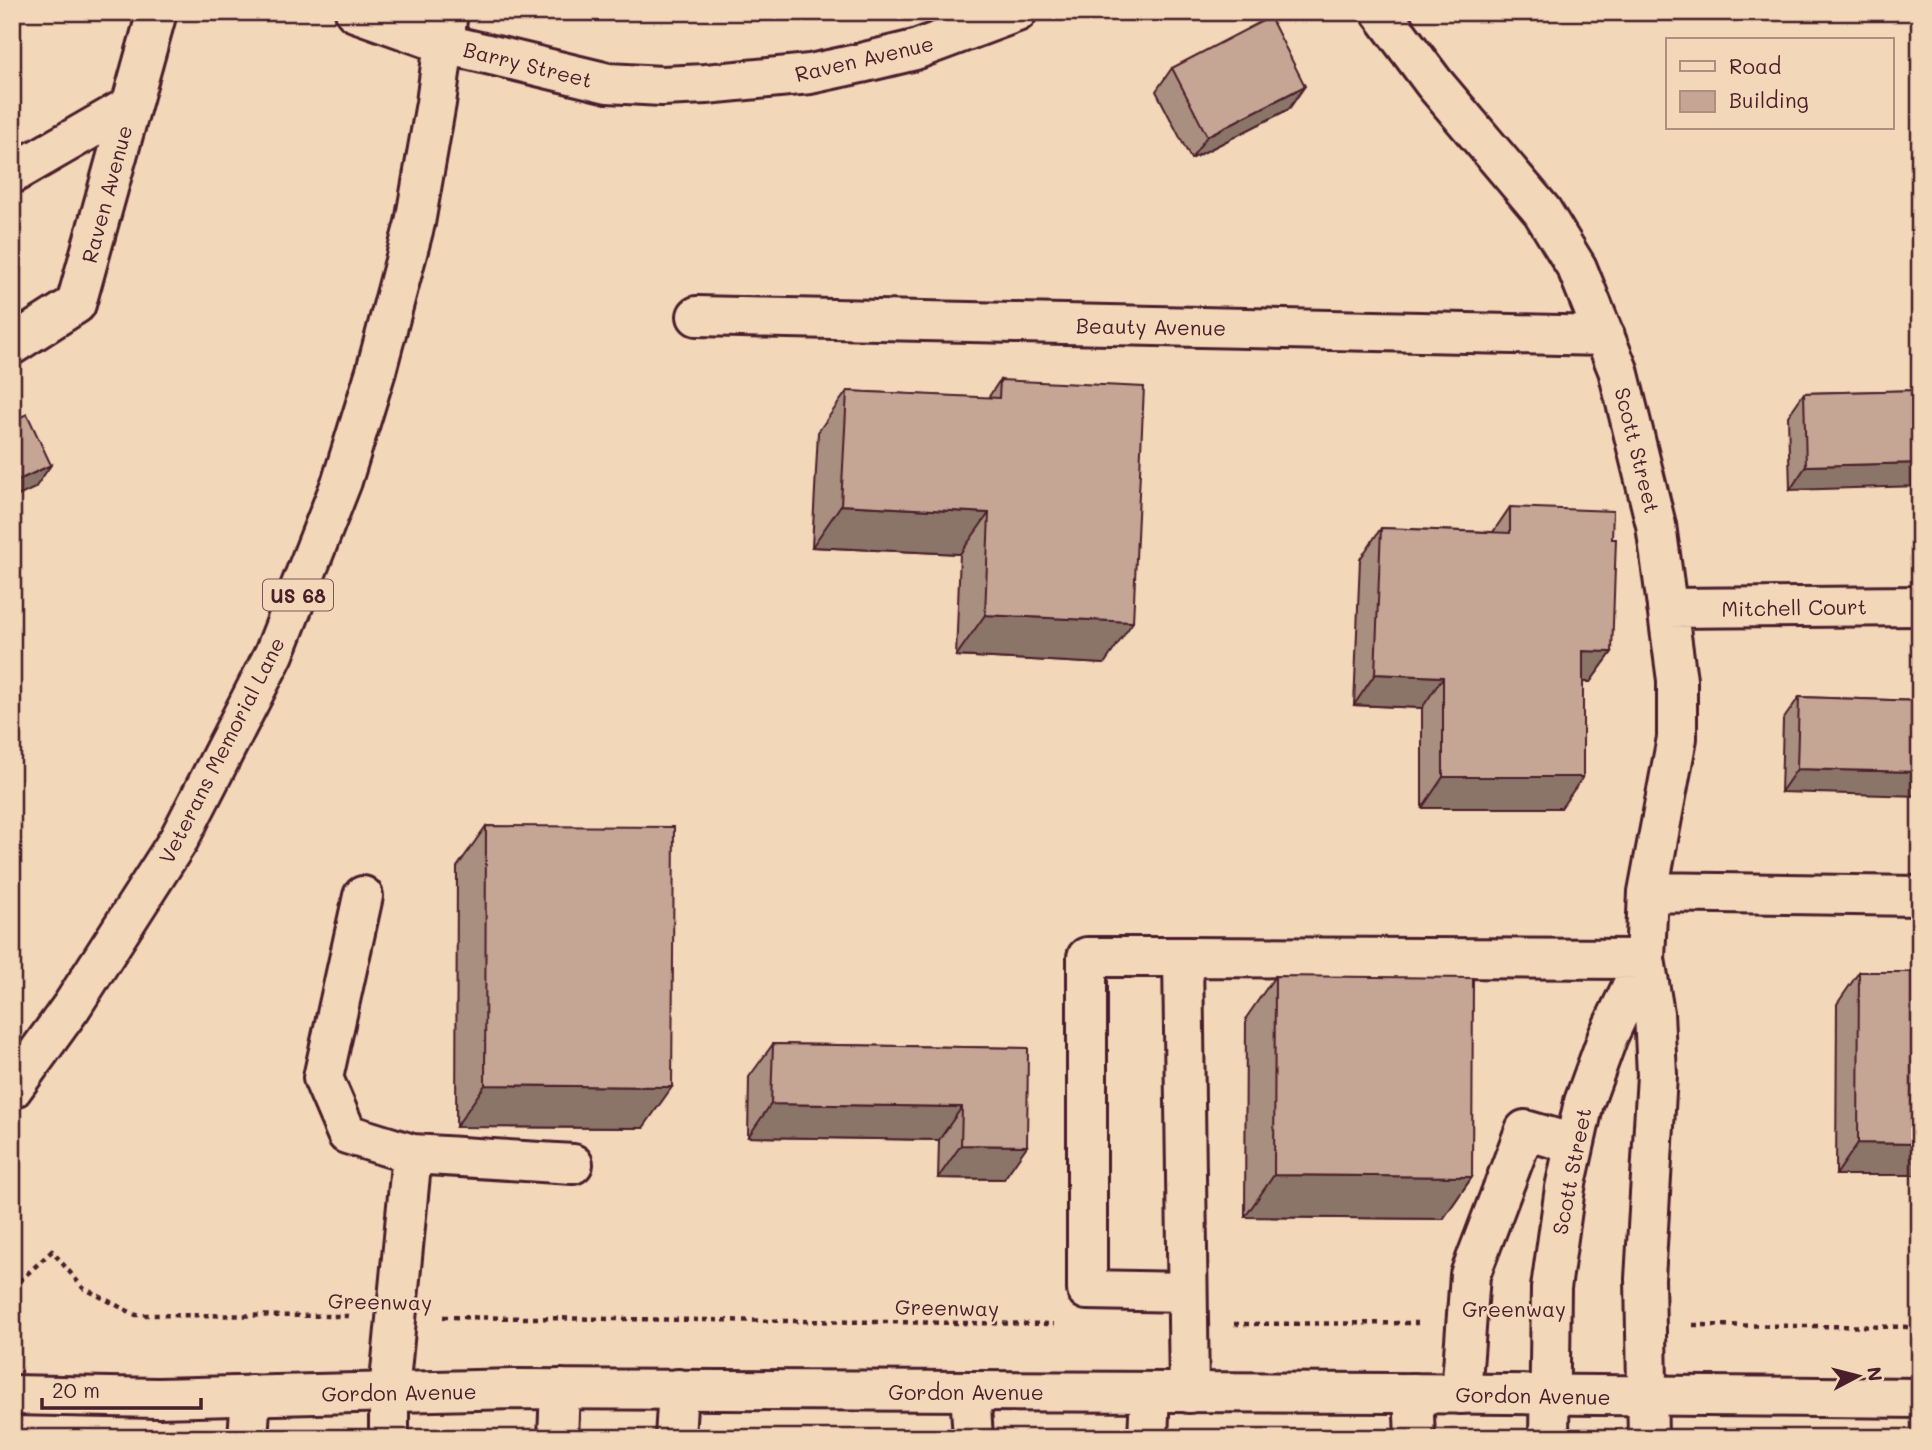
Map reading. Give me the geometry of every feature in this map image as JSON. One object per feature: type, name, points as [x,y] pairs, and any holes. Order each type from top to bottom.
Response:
[{"type":"street","name":"Raven Avenue","points":[[12,345],[76,303],[157,12]]},
{"type":"street","name":"Barry Street","points":[[355,12],[447,28],[608,83],[662,86],[706,84]]},
{"type":"street","name":"Scott Street","points":[[1381,12],[1434,83],[1542,211],[1577,268],[1618,370],[1656,524],[1677,680],[1677,738],[1648,892],[1645,959],[1654,1013],[1657,1075],[1645,1267],[1648,1438]]},
{"type":"street","name":"Raven Avenue","points":[[706,84],[810,74],[862,63],[915,50],[1009,14]]},
{"type":"street","name":"Veterans Memorial Lane","points":[[12,1089],[72,1006],[179,839],[274,654],[342,481],[376,371],[415,223],[447,28]]},
{"type":"street","points":[[12,174],[131,106]]},
{"type":"street","name":"Beauty Avenue","points":[[697,316],[1605,336]]},
{"type":"street","name":"Mitchell Court","points":[[1667,608],[1920,606]]},
{"type":"street","points":[[1648,892],[1920,896]]},
{"type":"street","points":[[363,896],[323,1078],[346,1134],[412,1154],[572,1164]]},
{"type":"street","points":[[1188,1308],[1087,1290],[1087,957],[1645,959]]},
{"type":"street","points":[[1183,957],[1189,1393]]},
{"type":"street","name":"Scott Street","points":[[1549,1438],[1551,1288],[1558,1230],[1574,1144],[1584,1102],[1608,1036],[1645,959]]},
{"type":"street","points":[[1461,1394],[1470,1275],[1525,1130],[1574,1144]]},
{"type":"street","points":[[389,1438],[389,1392],[412,1154]]},
{"type":"street","points":[[558,1438],[560,1389]]},
{"type":"street","points":[[675,1438],[678,1389]]},
{"type":"street","name":"Gordon Avenue","points":[[12,1395],[158,1398],[678,1389],[1920,1398]]},
{"type":"street","points":[[970,1391],[973,1438]]},
{"type":"street","points":[[1148,1438],[1150,1392]]},
{"type":"street","points":[[1413,1393],[1415,1438]]},
{"type":"street","points":[[248,1438],[251,1395]]},
{"type":"path","name":"Greenway","points":[[12,1288],[52,1251],[83,1287],[136,1315],[1055,1324]]},
{"type":"path","name":"Greenway","points":[[1188,1308],[1466,1324]]},
{"type":"path","points":[[1646,1325],[1920,1327]]},
{"type":"building","points":[[1270,17],[1305,86],[1207,136],[1172,68]]},
{"type":"building","points":[[1000,380],[1144,387],[1133,622],[985,615],[989,513],[841,505],[847,391],[999,398]]},
{"type":"building","points":[[1920,390],[1920,463],[1806,466],[1804,393]]},
{"type":"building","points":[[27,414],[51,465],[12,483],[12,421]]},
{"type":"building","points":[[1510,507],[1613,511],[1612,539],[1616,539],[1612,652],[1583,651],[1583,777],[1443,777],[1443,677],[1375,674],[1381,528],[1510,533]]},
{"type":"building","points":[[1799,697],[1920,701],[1920,772],[1797,769]]},
{"type":"building","points":[[486,826],[674,827],[672,1087],[485,1085]]},
{"type":"building","points":[[1859,972],[1920,972],[1920,1144],[1858,1143]]},
{"type":"building","points":[[1275,976],[1473,978],[1472,1177],[1274,1175]]},
{"type":"building","points":[[773,1044],[1028,1048],[1027,1146],[961,1145],[962,1107],[771,1104]]}]
